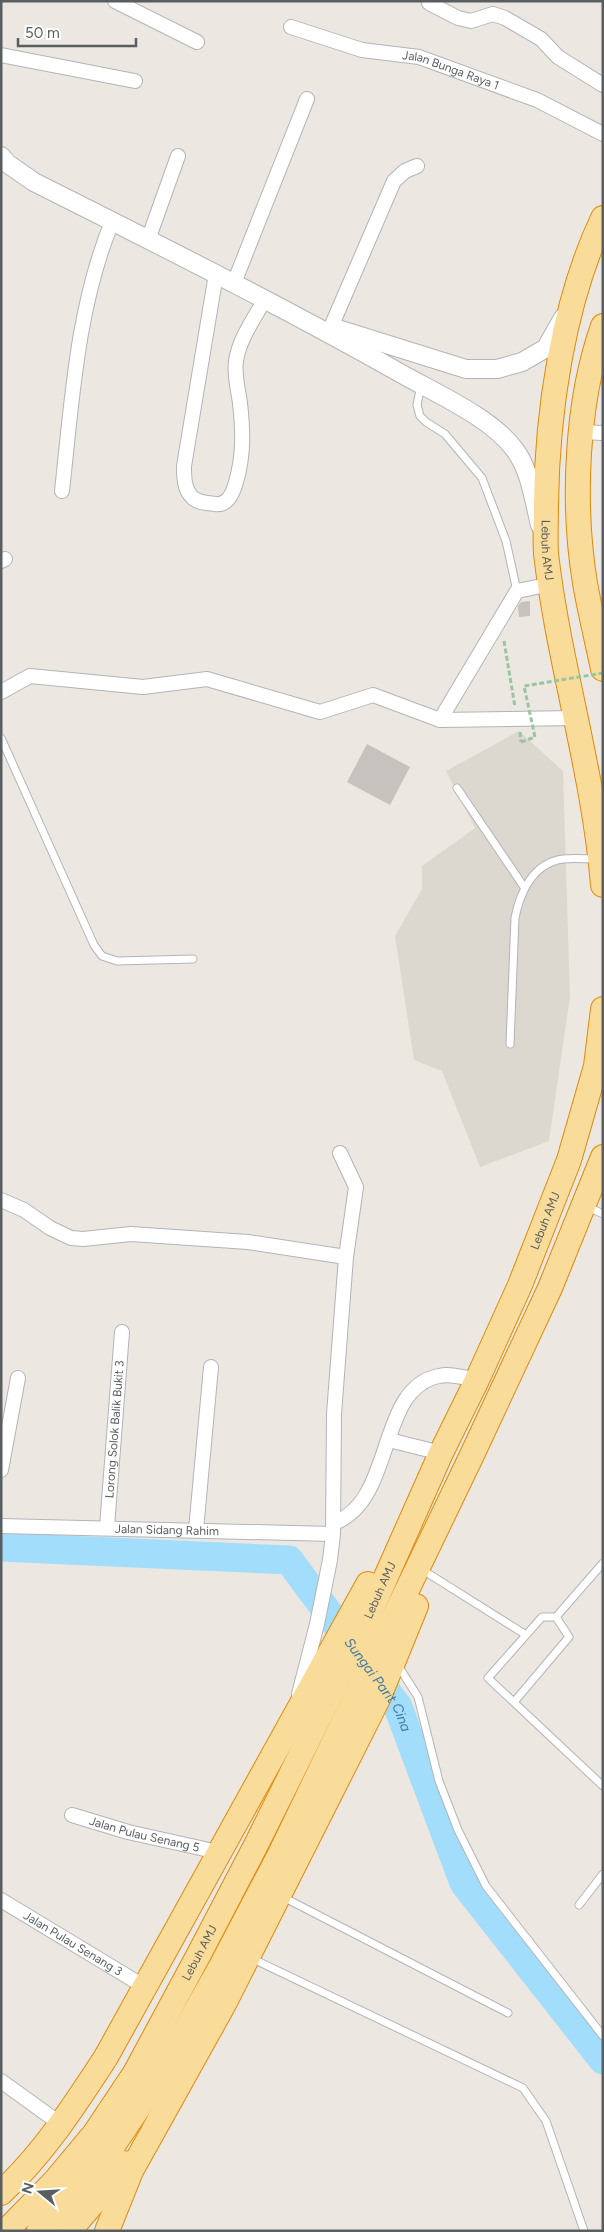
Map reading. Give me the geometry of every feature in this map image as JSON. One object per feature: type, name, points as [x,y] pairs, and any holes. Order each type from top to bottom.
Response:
[{"type":"highway","name":"Lebuh AMJ","points":[[603,218],[576,286],[563,342],[546,460],[546,552],[601,859],[603,885]]},
{"type":"highway","points":[[603,326],[595,348],[592,432],[579,524],[585,582],[603,671]]},
{"type":"highway","name":"Lebuh AMJ","points":[[5,2231],[55,2181],[95,2133],[135,2073],[257,1843],[341,1651],[477,1380],[520,1284],[569,1160],[596,1066],[603,1009]]},
{"type":"highway","name":"Lebuh AMJ","points":[[39,2231],[76,2192],[114,2144],[154,2085],[386,1663],[471,1457],[550,1288],[593,1210],[603,1157]]},
{"type":"highway","points":[[386,1663],[429,1574],[471,1457]]},
{"type":"highway","points":[[1,2214],[4,2202],[62,2125],[106,2057],[292,1719],[341,1651]]},
{"type":"highway","points":[[107,2231],[131,2171],[280,1896],[370,1691]]},
{"type":"highway","points":[[69,2231],[123,2165],[171,2096]]},
{"type":"highway","points":[[1,2194],[27,2169]]},
{"type":"highway","points":[[1,2223],[5,2231]]},
{"type":"street","points":[[115,1],[197,42]]},
{"type":"street","points":[[429,4],[458,18],[472,21],[493,14],[506,18],[541,39],[558,57],[603,85]]},
{"type":"street","name":"Jalan Bunga Raya 1","points":[[291,26],[362,50],[418,57],[537,100],[603,134]]},
{"type":"street","points":[[1,55],[135,81]]},
{"type":"street","points":[[234,283],[307,100]]},
{"type":"street","points":[[1,156],[8,164],[34,182],[304,319],[498,431],[516,451],[529,480],[546,552]]},
{"type":"street","points":[[148,240],[178,156]]},
{"type":"street","points":[[331,327],[394,181],[405,171],[417,166]]},
{"type":"street","points":[[62,491],[84,310],[100,250],[112,222]]},
{"type":"street","points":[[216,274],[184,466],[187,492],[194,499],[204,503],[219,504],[226,502],[233,493],[242,458],[243,440],[236,361],[241,344],[265,299]]},
{"type":"street","points":[[304,319],[466,369],[496,369],[522,362],[546,348],[560,326],[576,286]]},
{"type":"street","points":[[440,720],[517,591],[551,584]]},
{"type":"street","points":[[1,692],[30,676],[143,687],[207,679],[320,712],[373,695],[440,720],[576,718]]},
{"type":"street","points":[[292,1719],[317,1624],[330,1560],[334,1528],[334,1414],[346,1257],[356,1187],[340,1153]]},
{"type":"street","points":[[1,1200],[24,1210],[50,1228],[71,1238],[83,1240],[131,1234],[228,1241],[346,1257]]},
{"type":"street","name":"Lorong Solok Balik Bukit 3","points":[[107,1528],[122,1332]]},
{"type":"street","points":[[196,1530],[211,1367]]},
{"type":"street","points":[[334,1528],[354,1511],[365,1498],[380,1466],[398,1416],[410,1394],[424,1381],[440,1375],[477,1380]]},
{"type":"street","points":[[1,1470],[18,1378]]},
{"type":"street","points":[[389,1440],[441,1453]]},
{"type":"street","name":"Jalan Sidang Rahim","points":[[1,1526],[196,1530],[334,1528]]},
{"type":"street","name":"Jalan Pulau Senang 5","points":[[72,1815],[128,1832],[218,1852]]},
{"type":"street","name":"Jalan Pulau Senang 3","points":[[1,1900],[145,1987]]},
{"type":"street","points":[[1,2081],[62,2125]]},
{"type":"lane","points":[[421,385],[417,405],[420,416],[445,434],[482,478],[506,542],[517,591]]},
{"type":"lane","points":[[1,738],[94,945],[102,956],[117,961],[193,959]]},
{"type":"lane","points":[[457,788],[524,887]]},
{"type":"lane","points":[[510,1044],[515,918],[518,900],[524,887],[547,864],[562,859],[601,859]]},
{"type":"lane","points":[[556,1617],[603,1562]]},
{"type":"lane","points":[[429,1574],[526,1635]]},
{"type":"lane","points":[[556,1617],[542,1616],[488,1678],[603,1786]]},
{"type":"lane","points":[[514,1702],[568,1637],[556,1617]]},
{"type":"lane","points":[[386,1663],[418,1696],[439,1781],[458,1830],[486,1886],[603,2036]]},
{"type":"lane","points":[[580,1905],[603,1874]]},
{"type":"lane","points":[[280,1896],[508,2013]]},
{"type":"lane","points":[[248,1957],[523,2088],[546,2122],[584,2231]]},
{"type":"path","points":[[502,635],[521,742],[535,737],[524,686],[603,671]]},
{"type":"shaded area","points":[[519,731],[563,771],[570,997],[549,1141],[480,1167],[442,1071],[414,1060],[395,936],[422,889],[422,866],[475,828],[446,771]]},
{"type":"building","points":[[530,601],[530,616],[519,617],[518,606],[521,602]]},
{"type":"building","points":[[367,744],[410,767],[390,805],[347,782]]},
{"type":"waterway","name":"Sungai Parit Cina","points":[[1,1547],[289,1560],[398,1707],[464,1883],[603,2060]]}]
